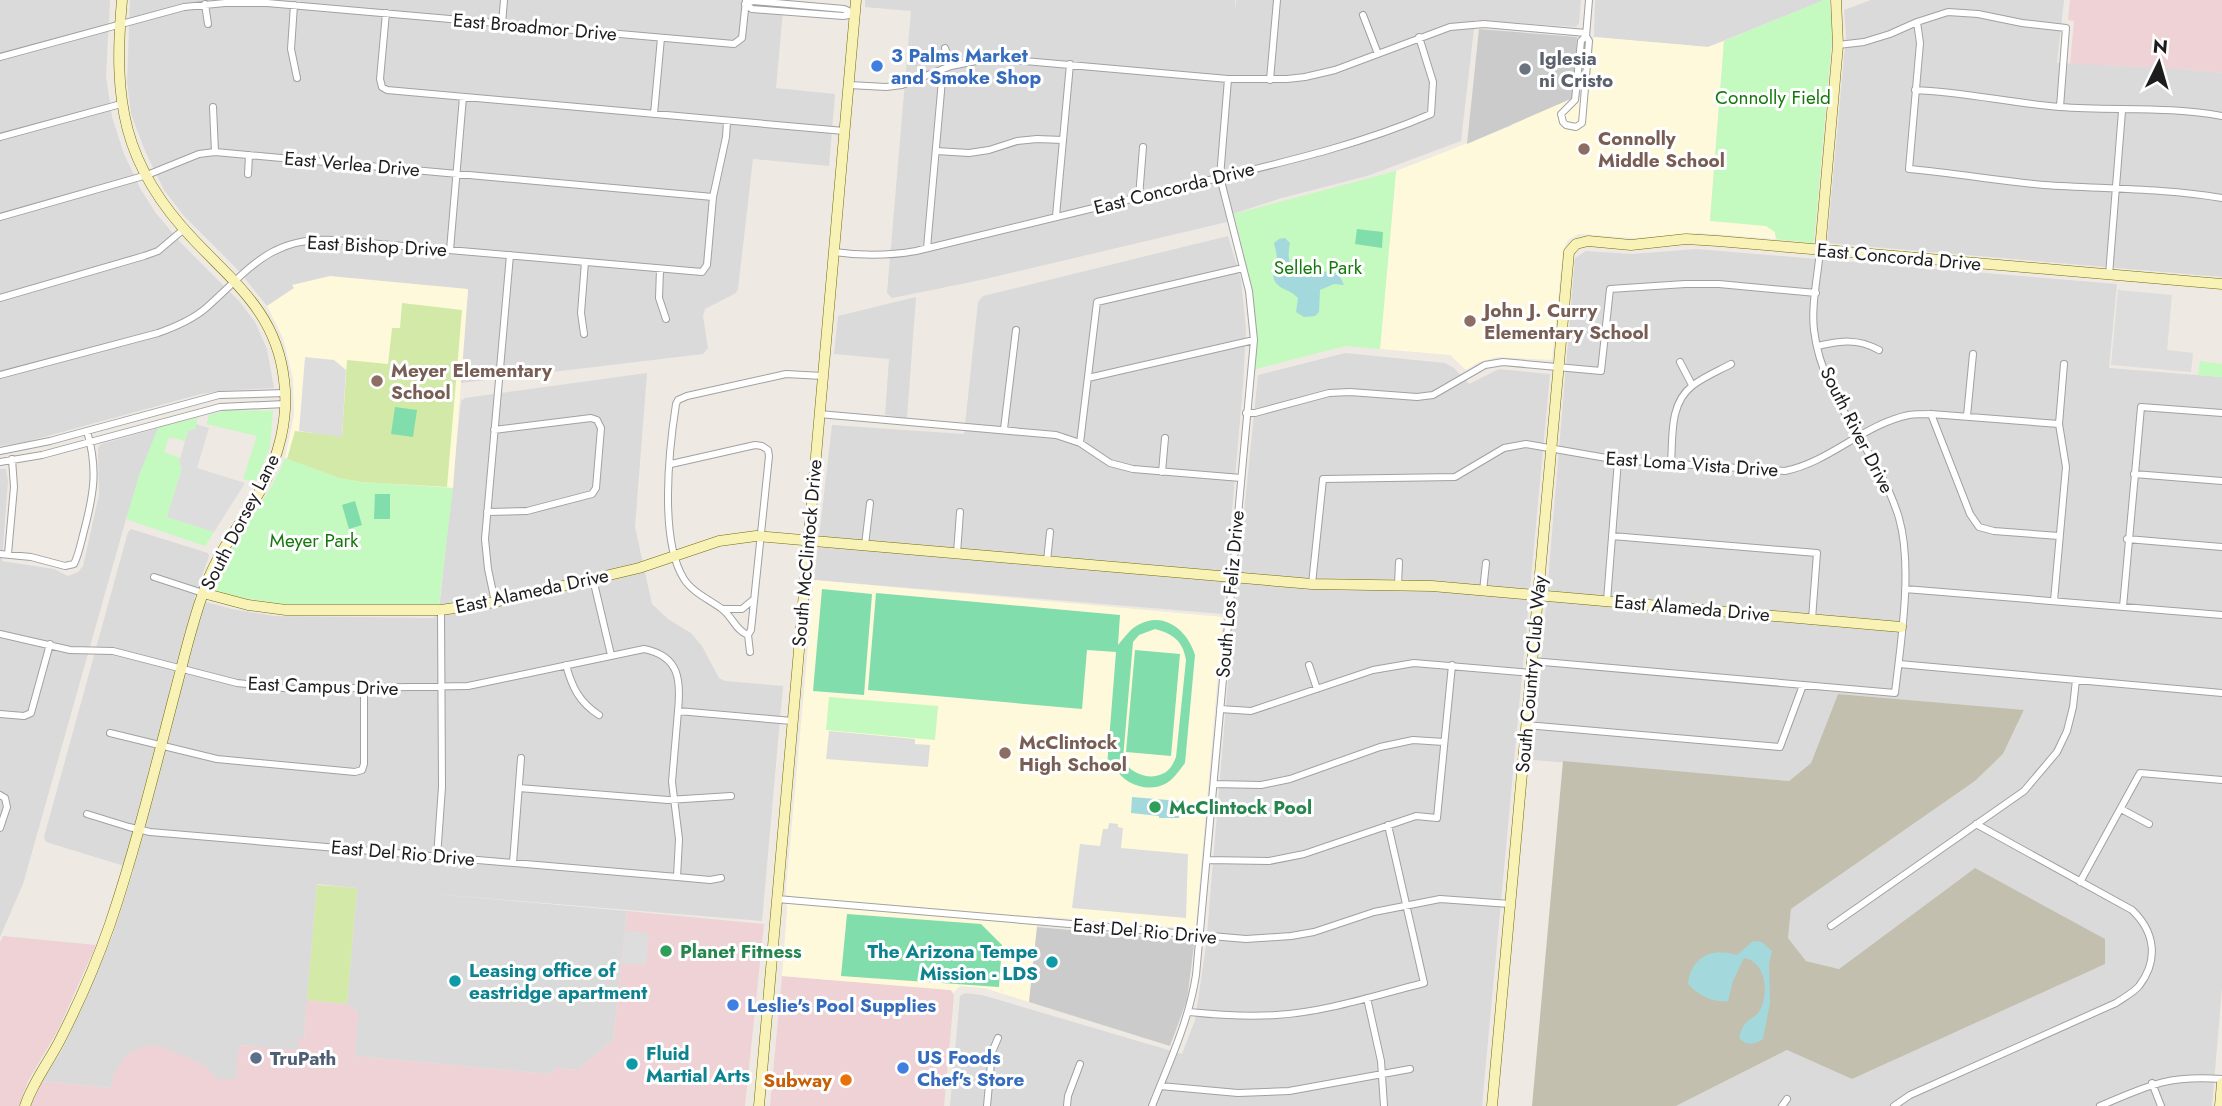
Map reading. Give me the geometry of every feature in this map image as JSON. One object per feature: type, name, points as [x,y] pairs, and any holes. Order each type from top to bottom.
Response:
[{"type":"street","name":"South Dorsey Lane","points":[[25,1106],[34,1083],[62,1036],[104,940],[139,830],[203,593],[220,554],[268,475],[281,439],[285,404],[280,356],[268,327],[251,298],[184,229],[161,201],[134,150],[121,104],[117,64],[122,0]]},
{"type":"street","points":[[502,24],[504,0]]},
{"type":"street","name":"South McClintock Drive","points":[[759,1106],[856,0]]},
{"type":"street","points":[[1270,80],[1277,0]]},
{"type":"street","points":[[1586,34],[1581,41],[1575,100],[1561,114],[1563,122],[1571,127],[1582,123],[1589,41],[1586,34],[1589,0]]},
{"type":"street","name":"South River Drive","points":[[1803,685],[1895,693],[1905,589],[1905,548],[1899,519],[1888,489],[1835,397],[1823,369],[1814,328],[1838,45],[1836,0]]},
{"type":"street","name":"East Broadmor Drive","points":[[0,57],[164,12],[205,4],[246,2],[737,43],[743,35],[746,2]]},
{"type":"street","points":[[746,2],[752,9],[844,16],[855,14]]},
{"type":"street","points":[[205,4],[208,24]]},
{"type":"street","points":[[293,5],[291,43],[297,78]]},
{"type":"street","points":[[1838,45],[1871,40],[1948,12],[2066,28],[2060,107]]},
{"type":"street","points":[[386,13],[380,79],[382,87],[391,91],[844,131]]},
{"type":"street","points":[[1363,15],[1378,54]]},
{"type":"street","points":[[1917,22],[1920,43],[1909,169],[2017,183],[2186,192],[2222,198]]},
{"type":"street","points":[[849,85],[902,85],[951,66],[991,58],[1228,79],[1306,78],[1335,70],[1450,27],[1476,24],[1586,34]]},
{"type":"street","name":"East Concorda Drive","points":[[834,252],[887,255],[927,248],[1364,141],[1431,114],[1433,82],[1419,37]]},
{"type":"street","points":[[654,114],[661,38]]},
{"type":"street","points":[[945,48],[951,66]]},
{"type":"street","points":[[1056,216],[1070,64]]},
{"type":"street","points":[[927,248],[943,69]]},
{"type":"street","name":"South Los Feliz Drive","points":[[1152,1106],[1189,1012],[1196,975],[1254,340],[1249,291],[1220,177],[1228,79]]},
{"type":"street","points":[[1915,90],[1954,92],[2060,107],[2177,111],[2222,116]]},
{"type":"street","points":[[450,250],[463,97]]},
{"type":"street","points":[[0,137],[121,104]]},
{"type":"street","points":[[213,107],[215,152]]},
{"type":"street","points":[[2109,275],[2122,111]]},
{"type":"street","points":[[713,197],[727,121]]},
{"type":"street","points":[[936,152],[970,153],[1017,141],[1063,140]]},
{"type":"street","points":[[1139,197],[1143,147]]},
{"type":"street","name":"East Verlea Drive","points":[[0,217],[146,175],[184,158],[215,152],[713,197]]},
{"type":"street","points":[[248,174],[249,155]]},
{"type":"street","name":"East Bishop Drive","points":[[0,375],[180,325],[204,310],[234,279],[268,253],[303,241],[323,239],[704,271],[713,197]]},
{"type":"street","points":[[0,298],[158,251],[184,229]]},
{"type":"street","name":"East Concorda Drive","points":[[1576,244],[1588,241],[1631,245],[1686,239],[2222,285]]},
{"type":"street","name":"South Country Club Way","points":[[1492,1106],[1569,252],[1576,244]]},
{"type":"street","points":[[495,602],[486,555],[487,512],[510,255]]},
{"type":"street","points":[[584,334],[581,313],[585,262]]},
{"type":"street","points":[[660,268],[659,293],[666,319]]},
{"type":"street","points":[[1080,443],[1097,302],[1243,268]]},
{"type":"street","points":[[1246,413],[1329,393],[1417,397],[1433,395],[1485,365],[1503,362],[1601,371],[1610,289],[1719,284],[1816,293]]},
{"type":"street","points":[[1004,429],[1016,330]]},
{"type":"street","points":[[1088,378],[1254,340]]},
{"type":"street","points":[[1817,346],[1843,341],[1864,342],[1879,350]]},
{"type":"street","points":[[1966,416],[1973,354]]},
{"type":"street","points":[[1680,362],[1692,385]]},
{"type":"street","points":[[1671,463],[1674,416],[1680,398],[1692,385],[1731,364]]},
{"type":"street","points":[[2054,601],[2066,467],[2059,424],[2064,364]]},
{"type":"street","points":[[748,635],[741,632],[723,609],[688,584],[675,556],[668,528],[675,408],[678,400],[687,396],[778,376],[822,376]]},
{"type":"street","points":[[0,451],[87,431],[219,395],[285,393]]},
{"type":"street","points":[[0,463],[220,407],[285,404]]},
{"type":"street","points":[[2123,607],[2127,539],[2141,407],[2222,413]]},
{"type":"street","points":[[819,414],[1056,435],[1080,443],[1110,463],[1133,469],[1241,478]]},
{"type":"street","points":[[1931,414],[1970,514],[1979,527],[1994,531],[2059,536]]},
{"type":"street","name":"East Loma Vista Drive","points":[[1312,584],[1322,479],[1455,477],[1515,444],[1552,447],[1618,460],[1785,471],[1810,465],[1860,437],[1909,415],[1966,416],[2059,424]]},
{"type":"street","points":[[487,512],[527,512],[592,494],[596,488],[601,428],[597,420],[588,418],[494,430]]},
{"type":"street","points":[[10,450],[14,487],[4,554],[31,557],[62,566],[72,565],[77,558],[94,490],[94,471],[87,431]]},
{"type":"street","points":[[1162,472],[1166,438]]},
{"type":"street","points":[[671,464],[755,446],[765,447],[769,456],[757,594],[748,635],[750,652]]},
{"type":"street","points":[[1607,601],[1618,460]]},
{"type":"street","points":[[2134,474],[2222,481]]},
{"type":"street","points":[[865,545],[870,503]]},
{"type":"street","points":[[957,553],[960,512]]},
{"type":"street","points":[[1047,561],[1050,532]]},
{"type":"street","name":"East Alameda Drive","points":[[154,577],[248,605],[286,610],[440,610],[495,602],[593,579],[727,539],[762,536],[1312,584],[1398,585],[1483,591],[1901,627]]},
{"type":"street","points":[[1612,536],[1817,553],[1812,619]]},
{"type":"street","points":[[2127,539],[2222,547]]},
{"type":"street","points":[[1398,585],[1399,562]]},
{"type":"street","points":[[1483,591],[1486,563]]},
{"type":"street","points":[[593,579],[611,655]]},
{"type":"street","points":[[1905,589],[2222,615]]},
{"type":"street","points":[[723,609],[742,609],[757,594]]},
{"type":"street","points":[[437,857],[442,787],[440,610]]},
{"type":"street","name":"East Campus Drive","points":[[0,634],[76,650],[113,651],[226,681],[271,688],[441,688],[489,683],[644,649],[664,657],[679,677],[673,775],[679,839],[677,877]]},
{"type":"street","points":[[0,714],[29,715],[50,645]]},
{"type":"street","points":[[1220,709],[1251,711],[1373,670],[1414,663],[1531,667],[1803,685],[1780,747],[1526,725]]},
{"type":"street","points":[[1899,664],[2222,693]]},
{"type":"street","points":[[1309,665],[1317,690]]},
{"type":"street","points":[[1207,860],[1244,862],[1281,859],[1304,854],[1416,816],[1437,818],[1452,665]]},
{"type":"street","points":[[566,666],[577,695],[599,715]]},
{"type":"street","points":[[1831,926],[2024,791],[2057,752],[2067,731],[2076,680]]},
{"type":"street","points":[[110,733],[161,747],[231,761],[359,771],[364,764],[364,688]]},
{"type":"street","points":[[678,711],[792,721]]},
{"type":"street","points":[[1214,784],[1261,785],[1290,779],[1380,747],[1413,740],[1444,741]]},
{"type":"street","points":[[513,863],[521,758]]},
{"type":"street","points":[[2080,882],[2140,773],[2222,780]]},
{"type":"street","points":[[519,788],[674,800],[731,796]]},
{"type":"street","points":[[0,828],[7,807],[3,797]]},
{"type":"street","points":[[2121,808],[2149,824]]},
{"type":"street","name":"East Del Rio Drive","points":[[87,814],[139,830],[710,880],[721,878]]},
{"type":"street","points":[[1894,1106],[1910,1095],[2116,1003],[2137,988],[2148,970],[2151,936],[2143,921],[2132,910],[1976,824]]},
{"type":"street","points":[[1189,1012],[1237,1017],[1278,1015],[1367,998],[1424,983],[1388,825]]},
{"type":"street","name":"East Del Rio Drive","points":[[777,899],[1246,939],[1291,936],[1335,926],[1406,904],[1440,899],[1510,904]]},
{"type":"street","points":[[1367,998],[1383,1073],[1384,1106]]},
{"type":"street","points":[[987,1106],[992,1052],[998,1038]]},
{"type":"street","points":[[1067,1106],[1080,1064]]},
{"type":"street","points":[[1160,1086],[1238,1093],[1289,1091],[1410,1069]]},
{"type":"street","points":[[2100,1106],[2152,1083],[2195,1077],[2222,1081],[2220,1106]]},
{"type":"street","points":[[2152,1083],[2161,1106]]},
{"type":"street","points":[[1782,1106],[1787,1098]]},
{"type":"shaded area","points":[[0,0],[110,0],[106,76],[112,117],[124,154],[155,212],[180,242],[240,302],[255,322],[267,349],[274,388],[201,394],[22,443],[0,446]]},
{"type":"shaded area","points":[[130,0],[784,0],[776,88],[835,94],[829,166],[753,159],[738,289],[736,293],[705,309],[703,316],[708,348],[703,354],[461,383],[468,289],[295,288],[267,306],[238,270],[184,216],[164,190],[131,114],[127,82]]},
{"type":"shaded area","points":[[865,0],[1235,0],[1235,9],[1236,0],[1581,0],[1579,23],[1576,27],[1475,20],[1461,141],[1367,176],[1226,216],[1227,222],[981,280],[892,298],[887,293],[911,11],[865,7]]},
{"type":"shaded area","points":[[1595,0],[1824,0],[1708,47],[1594,37]]},
{"type":"shaded area","points":[[1871,0],[2064,0],[2057,63],[2222,73],[2222,277],[1827,243],[1846,35],[1844,10]]},
{"type":"shaded area","points":[[2070,0],[2222,0],[2222,73],[2070,64],[2074,21],[2068,20]]},
{"type":"shaded area","name":"Iglesia ni Cristo","points":[[1479,29],[1577,37],[1573,98],[1467,144]]},
{"type":"shaded area","name":"Connolly Middle School","points":[[1594,37],[1708,47],[1724,41],[1710,220],[1766,226],[1775,232],[1776,239],[1698,233],[1634,238],[1579,234],[1568,240],[1563,250],[1552,360],[1497,357],[1479,362],[1466,370],[1450,355],[1380,349],[1396,171],[1511,126],[1573,98],[1588,97]]},
{"type":"shaded area","points":[[1228,236],[1241,279],[1246,329],[1223,614],[814,580],[832,425],[964,434],[978,302],[983,296]]},
{"type":"shaded area","points":[[1696,249],[2117,284],[2109,368],[2222,377],[2222,989],[2212,1106],[1676,1106],[1787,1050],[1853,1079],[1975,868],[1839,969],[1806,961],[1788,938],[1791,909],[1975,781],[2003,754],[2024,711],[1838,694],[1811,763],[1789,781],[1533,760],[1575,258],[1586,251],[1632,254]]},
{"type":"shaded area","name":"Meyer Elementary School","points":[[330,276],[468,289],[453,488],[361,482],[339,478],[285,458],[294,415],[293,379],[283,338],[267,306],[294,288],[292,285]]},
{"type":"shaded area","points":[[2118,290],[2172,295],[2167,350],[2193,353],[2191,372],[2111,365]]},
{"type":"shaded area","points":[[916,297],[907,418],[885,415],[889,359],[834,354],[838,316]]},
{"type":"shaded area","points":[[1345,353],[1445,363],[1454,368],[1469,384],[1499,369],[1550,374],[1482,1106],[950,1106],[960,996],[965,993],[982,995],[1182,1054],[1195,1020],[1206,946],[1233,621],[1258,375]]},
{"type":"shaded area","points":[[305,357],[334,360],[346,370],[342,437],[299,431]]},
{"type":"shaded area","points":[[647,373],[635,527],[652,604],[668,619],[691,633],[702,646],[719,678],[725,681],[783,686],[762,921],[411,892],[627,911],[613,1040],[578,1070],[557,1068],[550,1074],[354,1056],[358,1012],[347,1004],[357,888],[317,884],[304,1038],[298,1051],[240,1045],[237,1080],[114,1075],[111,1088],[42,1081],[62,1050],[80,1012],[112,937],[134,869],[46,842],[44,837],[128,532],[131,529],[208,553],[194,599],[275,616],[433,618],[440,602],[461,401],[465,398]]},
{"type":"shaded area","points":[[196,424],[209,428],[197,468],[245,483],[214,532],[167,517],[182,468],[179,462],[188,431],[195,429]]},
{"type":"shaded area","points":[[158,428],[126,519],[23,884],[0,937],[0,469],[6,469],[8,481],[2,561],[54,569],[68,576],[78,572],[83,566],[99,495],[98,448],[101,444]]},
{"type":"shaded area","name":"McClintock High School","points":[[814,580],[1223,617],[1196,925],[1193,929],[1038,916],[1029,1002],[984,988],[960,986],[953,993],[951,990],[782,976],[786,889]]},
{"type":"shaded area","points":[[1838,694],[2024,710],[2003,754],[1975,781],[1791,909],[1788,938],[1806,961],[1839,969],[1975,868],[2105,939],[2105,964],[1852,1079],[1787,1050],[1676,1106],[1532,1106],[1563,761],[1789,781],[1811,763]]},
{"type":"shaded area","points":[[829,731],[915,739],[915,744],[930,745],[928,767],[826,759]]},
{"type":"shaded area","points":[[1109,823],[1123,828],[1121,848],[1188,854],[1186,918],[1072,908],[1080,844],[1100,846],[1103,829],[1108,829]]},
{"type":"shaded area","points":[[627,911],[764,924],[745,1106],[31,1106],[42,1081],[110,1088],[123,1059],[145,1046],[161,1046],[206,1066],[216,1078],[236,1080],[239,1045],[298,1050],[299,1038],[304,1038],[307,1000],[347,1004],[358,1012],[355,1056],[550,1074],[557,1068],[578,1070],[613,1040]]},
{"type":"shaded area","points":[[1037,927],[1191,941],[1194,945],[1187,1000],[1170,1046],[1029,1002]]},
{"type":"shaded area","points":[[625,931],[649,933],[646,965],[622,963]]},
{"type":"shaded area","points":[[3,936],[96,945],[58,1030],[28,1081],[19,1106],[0,1106],[0,942]]},
{"type":"shaded area","points":[[782,976],[951,990],[954,995],[944,1106],[770,1106]]},
{"type":"green space","name":"Connolly Field","points":[[1829,0],[1833,27],[1814,240],[1812,243],[1776,239],[1775,232],[1766,226],[1710,221],[1724,41]]},
{"type":"green space","name":"Selleh Park","points":[[1396,171],[1380,349],[1345,346],[1255,369],[1254,310],[1234,214]]},
{"type":"green space","points":[[1357,229],[1383,232],[1382,248],[1355,244]]},
{"type":"green space","points":[[402,303],[462,310],[447,487],[361,482],[339,478],[287,459],[295,431],[342,436],[347,360],[388,364],[392,328],[400,328]]},
{"type":"green space","points":[[2200,361],[2222,364],[2222,377],[2198,375]]},
{"type":"green space","points":[[395,407],[417,410],[413,437],[391,434]]},
{"type":"green space","points":[[226,410],[273,411],[270,446],[256,482],[243,479],[257,436],[207,424],[209,415]]},
{"type":"green space","points":[[198,417],[195,429],[188,431],[185,441],[169,437],[164,452],[180,458],[182,468],[167,517],[214,532],[205,546],[126,519],[139,475],[158,428]]},
{"type":"green space","name":"Meyer Park","points":[[285,458],[339,478],[361,482],[453,488],[439,604],[285,604],[242,598],[214,590],[212,586],[220,569],[269,491]]},
{"type":"green space","points":[[375,494],[390,494],[390,519],[374,519]]},
{"type":"green space","points":[[355,501],[362,525],[349,529],[342,505]]},
{"type":"green space","points":[[822,589],[872,594],[864,695],[813,691]]},
{"type":"green space","points":[[876,593],[1120,615],[1118,645],[1138,625],[1157,620],[1174,625],[1181,631],[1195,655],[1185,763],[1168,782],[1151,788],[1130,782],[1115,767],[1107,766],[1116,652],[1087,650],[1082,709],[868,690]],"holes":[[[1155,629],[1180,643],[1186,660],[1176,757],[1167,771],[1157,776],[1145,776],[1129,768],[1123,759],[1133,642],[1139,635]]]},
{"type":"green space","points":[[1135,650],[1180,654],[1171,756],[1126,752]]},
{"type":"green space","points":[[829,697],[938,706],[935,740],[826,730]]},
{"type":"green space","points":[[317,885],[357,888],[347,1004],[307,1000]]},
{"type":"green space","points":[[847,914],[981,924],[1002,945],[999,987],[841,976]]},
{"type":"water","points":[[1285,238],[1290,243],[1289,260],[1294,270],[1304,275],[1334,272],[1339,275],[1344,285],[1334,284],[1320,290],[1319,312],[1315,316],[1304,317],[1296,312],[1298,298],[1279,286],[1274,279],[1277,260],[1274,243]]},
{"type":"water","name":"McClintock Pool","points":[[1132,797],[1180,801],[1179,818],[1131,813]]},
{"type":"water","points":[[1753,941],[1762,942],[1772,951],[1769,964],[1770,1003],[1763,1039],[1751,1044],[1739,1038],[1744,1025],[1761,1008],[1765,993],[1761,971],[1757,965],[1744,958],[1733,981],[1728,1001],[1706,997],[1688,984],[1698,960],[1712,953],[1737,955]]},
{"type":"place","name":"3 Palms Market and Smoke Shop","points":[[877,66]]},
{"type":"place","name":"Iglesia ni Cristo","points":[[1525,69]]},
{"type":"place","name":"Connolly Middle School","points":[[1584,149]]},
{"type":"place","name":"John J. Curry Elementary School","points":[[1470,321]]},
{"type":"place","name":"Meyer Elementary School","points":[[377,381]]},
{"type":"place","name":"McClintock High School","points":[[1005,753]]},
{"type":"place","name":"McClintock Pool","points":[[1155,807]]},
{"type":"place","name":"Planet Fitness","points":[[666,951]]},
{"type":"place","name":"The Arizona Tempe Mission - LDS","points":[[1052,962]]},
{"type":"place","name":"Leasing office of eastridge apartment","points":[[455,981]]},
{"type":"place","name":"Leslie's Pool Supplies","points":[[733,1005]]},
{"type":"place","name":"TruPath","points":[[256,1058]]},
{"type":"place","name":"Fluid Martial Arts","points":[[632,1064]]},
{"type":"place","name":"US Foods Chef's Store","points":[[903,1068]]},
{"type":"place","name":"Subway","points":[[846,1080]]}]
